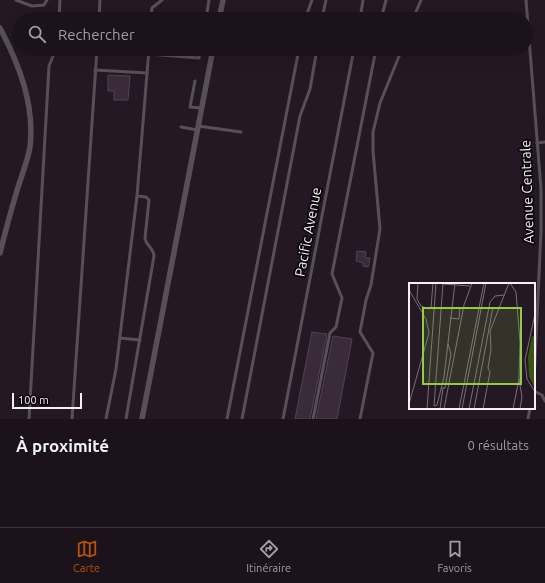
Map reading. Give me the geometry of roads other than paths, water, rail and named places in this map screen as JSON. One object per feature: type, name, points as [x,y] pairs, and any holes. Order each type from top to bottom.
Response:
[{"type":"street","points":[[221,12],[223,0]]},
{"type":"street","points":[[0,28],[12,53]]},
{"type":"street","points":[[0,253],[26,162],[30,139],[29,110],[23,80],[13,56]]},
{"type":"street","points":[[142,419],[212,56]]},
{"type":"lane","points":[[16,0],[34,6],[44,5],[47,0]]},
{"type":"lane","points":[[59,12],[60,0]]},
{"type":"lane","points":[[99,12],[100,0]]},
{"type":"lane","points":[[152,12],[152,8],[162,0]]},
{"type":"lane","points":[[207,12],[209,0]]},
{"type":"lane","points":[[308,12],[312,0]]},
{"type":"lane","points":[[323,12],[326,0]]},
{"type":"lane","points":[[361,12],[363,0]]},
{"type":"lane","points":[[383,12],[386,0]]},
{"type":"lane","points":[[417,12],[421,0]]},
{"type":"lane","name":"Avenue Centrale","points":[[526,0],[527,12]]},
{"type":"lane","points":[[29,419],[50,66],[54,56]]},
{"type":"lane","points":[[72,419],[96,56]]},
{"type":"lane","points":[[106,419],[114,382],[137,196],[148,56]]},
{"type":"lane","points":[[174,56],[199,58],[199,56]]},
{"type":"lane","points":[[228,419],[298,56]]},
{"type":"lane","points":[[242,419],[300,116],[310,89],[316,56]]},
{"type":"lane","name":"Pacific Avenue","points":[[283,419],[353,56]]},
{"type":"lane","points":[[313,419],[330,333],[336,327],[342,298],[332,274],[375,56]]},
{"type":"lane","points":[[360,419],[373,353],[360,332],[366,300],[371,284],[380,229],[373,151],[373,132],[380,103],[399,56]]},
{"type":"lane","name":"Avenue Centrale","points":[[531,56],[541,189],[541,231],[535,361]]},
{"type":"lane","points":[[95,70],[147,73]]},
{"type":"lane","points":[[195,81],[190,107],[202,108]]},
{"type":"lane","points":[[181,127],[241,132]]},
{"type":"lane","points":[[538,143],[545,142]]},
{"type":"lane","points":[[126,419],[154,255],[153,250],[146,243],[145,238],[149,200],[146,197],[137,196]]},
{"type":"lane","points":[[120,338],[140,340]]},
{"type":"lane","points":[[535,392],[542,395],[545,401]]},
{"type":"lane","points":[[528,419],[530,409]]}]
